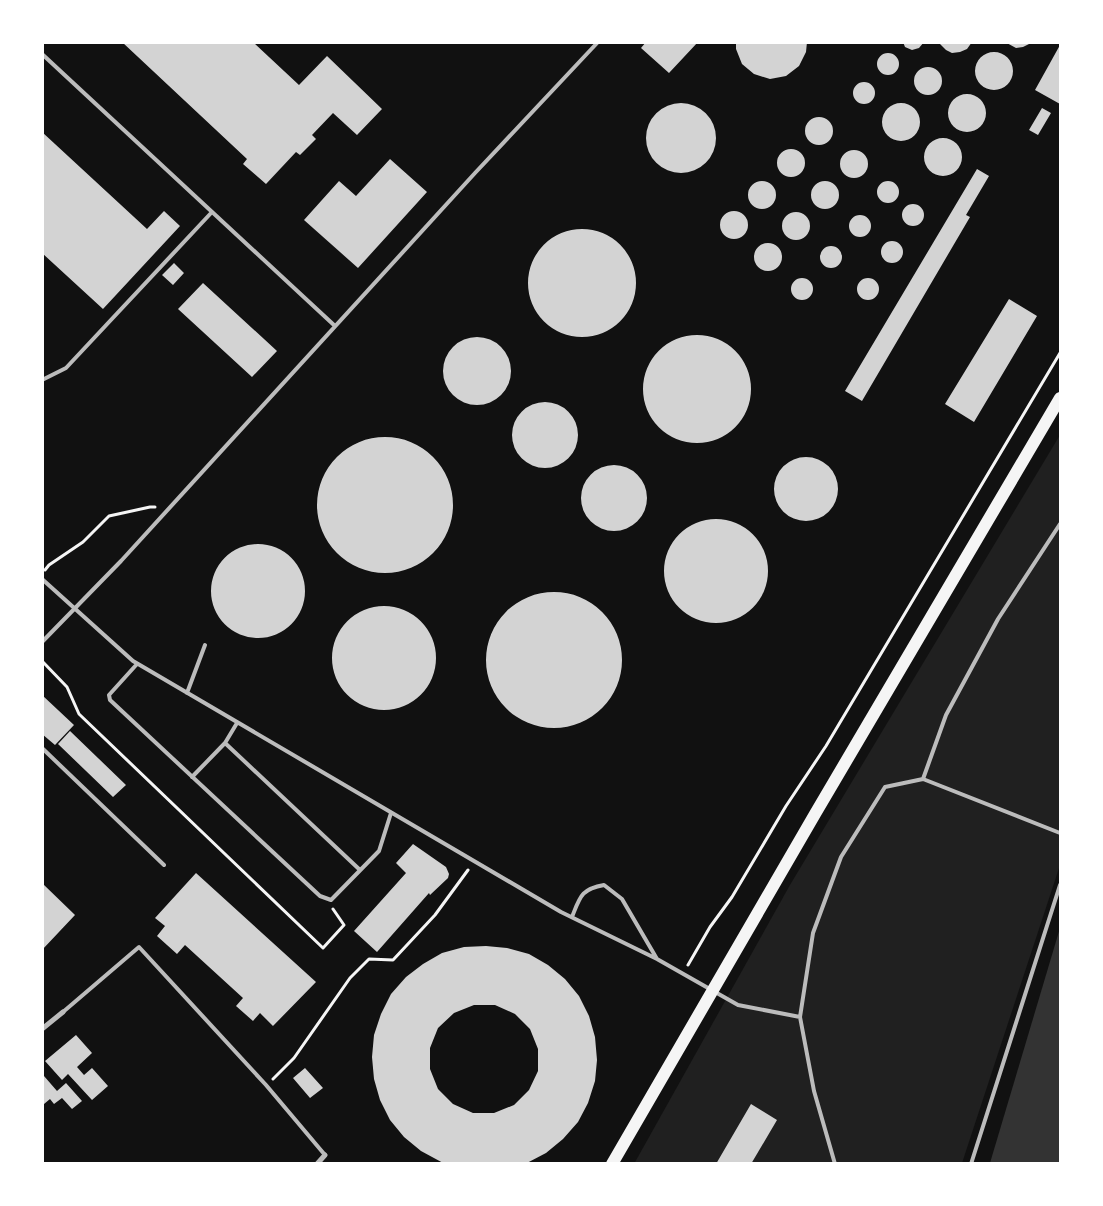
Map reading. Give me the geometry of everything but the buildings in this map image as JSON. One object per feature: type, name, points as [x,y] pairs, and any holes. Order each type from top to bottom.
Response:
[{"type":"main road","points":[[612,1164],[1060,398]]},
{"type":"street","points":[[42,1029],[63,1012]]},
{"type":"street","points":[[317,1164],[325,1155]]},
{"type":"lane","points":[[42,642],[598,42]]},
{"type":"lane","points":[[42,54],[335,326]]},
{"type":"lane","points":[[42,380],[66,368],[212,212]]},
{"type":"lane","points":[[922,779],[951,706],[998,619],[1060,524]]},
{"type":"lane","points":[[42,579],[137,664],[391,813],[572,917],[657,959],[738,1006],[800,1017]]},
{"type":"lane","points":[[187,693],[205,645]]},
{"type":"lane","points":[[137,664],[109,695],[110,700],[320,896],[331,900],[379,851],[391,813]]},
{"type":"lane","points":[[192,777],[225,743],[237,723]]},
{"type":"lane","points":[[225,743],[360,870]]},
{"type":"lane","points":[[42,748],[164,865]]},
{"type":"lane","points":[[835,1164],[814,1091],[800,1017],[814,933],[841,857],[885,787],[922,779],[1060,833]]},
{"type":"lane","points":[[572,917],[583,894],[590,887],[604,885],[622,898],[657,959]]},
{"type":"lane","points":[[971,1164],[1060,885]]},
{"type":"lane","points":[[63,1012],[139,947],[266,1085],[325,1155]]},
{"type":"path","points":[[683,975],[710,927],[732,897],[786,806],[826,746],[1060,353]]},
{"type":"path","points":[[42,573],[49,565],[83,542],[109,516],[150,507],[168,508]]},
{"type":"path","points":[[42,661],[67,687],[78,714],[323,948],[344,925],[326,898]]},
{"type":"path","points":[[284,1068],[294,1058],[350,978],[370,959],[393,960],[435,915],[475,861]]},
{"type":"shaded area","points":[[1060,435],[1060,865],[962,1163],[634,1164],[790,885]]},
{"type":"shaded area","points":[[1060,928],[1060,1163],[990,1163]]}]
